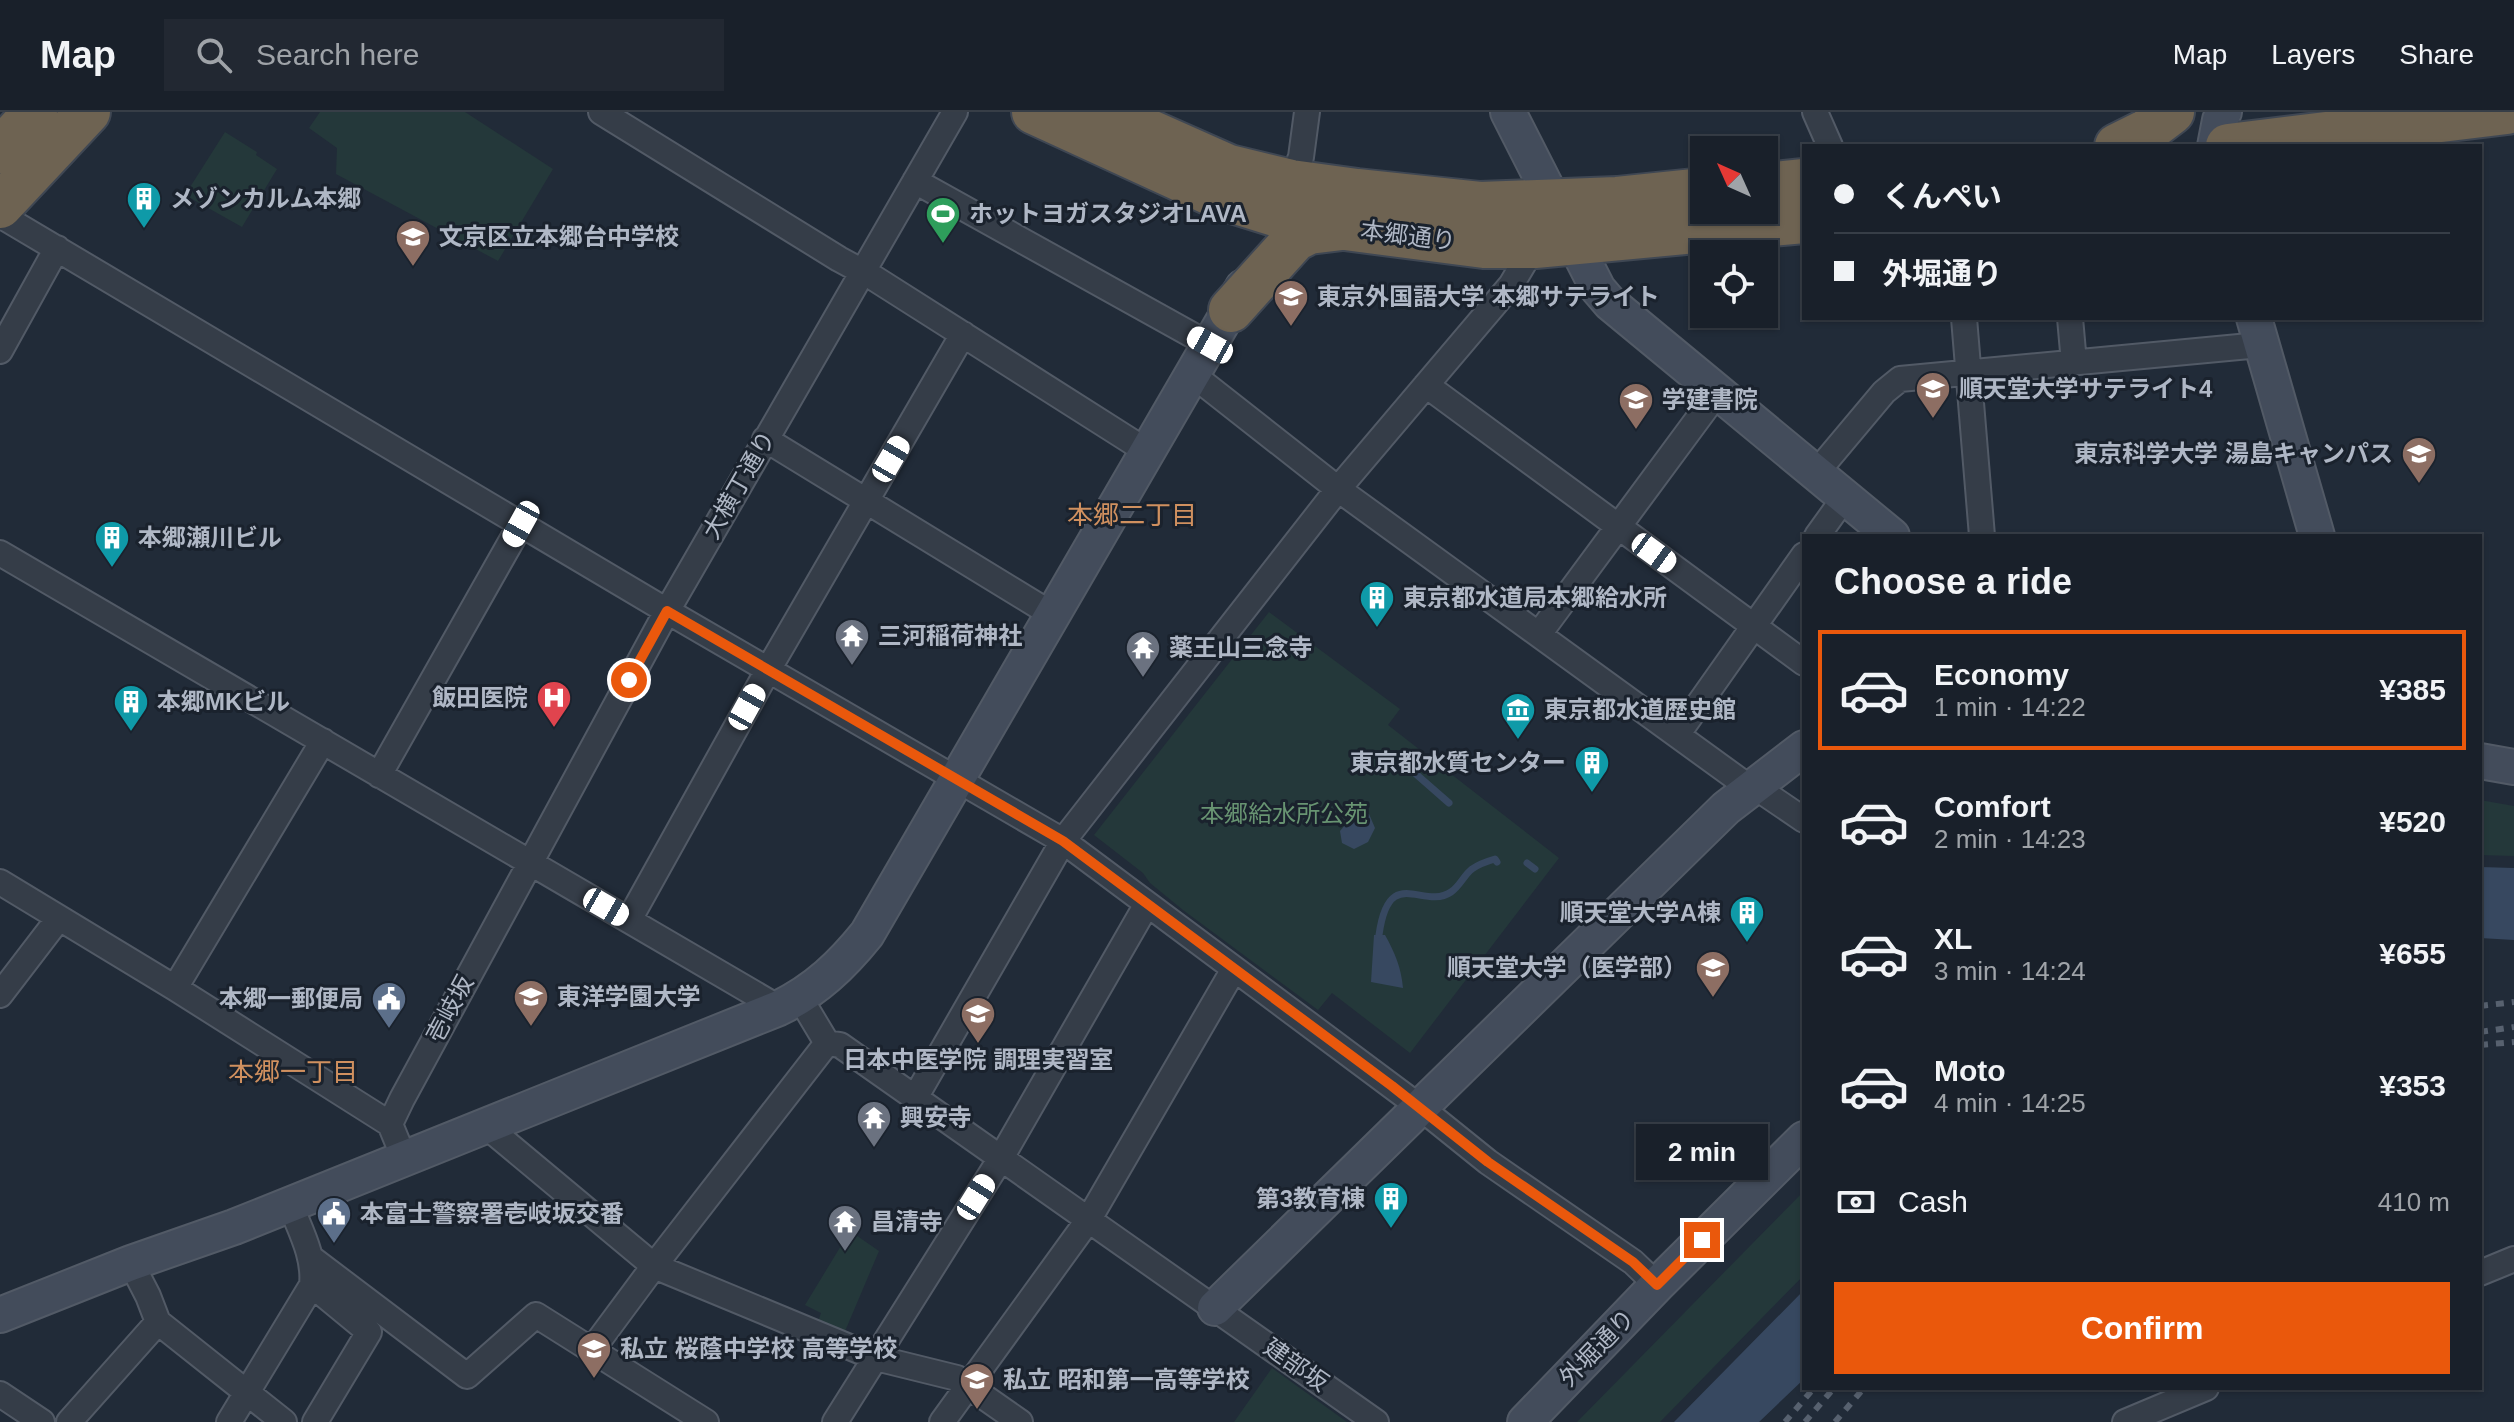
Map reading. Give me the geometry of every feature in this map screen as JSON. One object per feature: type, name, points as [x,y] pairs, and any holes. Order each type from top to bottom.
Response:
[{"type":"highway","points":[[0,151],[35,112]]},
{"type":"highway","points":[[0,206],[88,112]]},
{"type":"highway","name":"本郷通り","points":[[1034,112],[1217,196],[1480,204],[1554,202],[1690,191]]},
{"type":"highway","name":"本郷通り","points":[[1105,112],[1229,167],[1345,228],[1484,246],[1555,245],[1802,221]]},
{"type":"highway","points":[[2121,144],[2147,131],[2172,112]]},
{"type":"highway","points":[[2250,144],[2458,125],[2507,112]]},
{"type":"highway","points":[[2458,125],[2514,141]]},
{"type":"highway","points":[[1778,184],[1802,181]]},
{"type":"highway","points":[[1220,328],[1295,239],[1309,232],[1345,228]]},
{"type":"street","name":"大横丁通り","points":[[529,862],[667,611],[955,112]]},
{"type":"street","points":[[0,1315],[131,1263],[234,1227],[789,1003],[827,979],[867,934],[1220,328],[1285,198],[1301,157],[1307,112]]},
{"type":"street","points":[[1508,112],[1554,202],[1555,245],[1610,303],[1890,534]]},
{"type":"street","points":[[1815,112],[1829,144]]},
{"type":"street","points":[[2205,112],[2214,144]]},
{"type":"street","points":[[2215,144],[2224,112]]},
{"type":"street","points":[[605,113],[827,252],[863,271],[1148,452]]},
{"type":"street","points":[[915,181],[1220,328]]},
{"type":"street","points":[[0,215],[667,611],[1063,841],[1421,1108],[1488,1162],[1633,1262],[1657,1285]]},
{"type":"street","points":[[915,1098],[1063,841],[1338,489],[1511,285],[1555,245]]},
{"type":"street","points":[[0,351],[57,248]]},
{"type":"street","points":[[1964,320],[1982,534]]},
{"type":"street","points":[[2070,320],[2074,363]]},
{"type":"street","points":[[1816,473],[1884,392],[1900,379],[2074,363],[2257,331],[2316,534]]},
{"type":"street","points":[[629,920],[768,670],[963,334]]},
{"type":"street","points":[[1193,375],[1338,489],[1677,735],[1802,819]]},
{"type":"street","points":[[1426,385],[1802,662]]},
{"type":"street","points":[[1539,634],[1717,393]]},
{"type":"street","points":[[765,439],[1053,615]]},
{"type":"street","points":[[1818,534],[1845,497]]},
{"type":"street","points":[[379,775],[521,524]]},
{"type":"street","points":[[0,553],[629,920],[789,1003],[827,1043],[591,1351]]},
{"type":"street","points":[[1677,735],[1802,558]]},
{"type":"street","points":[[175,988],[323,741]]},
{"type":"street","points":[[1215,1308],[1715,819],[1802,750]]},
{"type":"street","points":[[2482,761],[2514,767]]},
{"type":"street","name":"壱岐坂","points":[[390,1124],[529,862]]},
{"type":"street","points":[[0,882],[390,1124],[404,1158]]},
{"type":"street","points":[[835,1422],[1001,1158],[1147,904]]},
{"type":"street","points":[[0,995],[59,918]]},
{"type":"street","points":[[942,1422],[1089,1219],[1234,969]]},
{"type":"street","name":"建部坂","points":[[827,1043],[840,1045],[1376,1422]]},
{"type":"street","points":[[486,1126],[654,1266],[876,1358],[957,1378],[1020,1422]]},
{"type":"street","name":"外堀通り","points":[[1525,1422],[1802,1141]]},
{"type":"street","points":[[229,1422],[312,1285],[314,1270],[311,1258],[290,1204]]},
{"type":"street","points":[[311,1258],[467,1376],[536,1315],[706,1422]]},
{"type":"street","points":[[2482,1272],[2514,1259]]},
{"type":"street","points":[[131,1263],[158,1322],[284,1422]]},
{"type":"street","points":[[312,1285],[369,1332],[315,1422]]},
{"type":"street","points":[[69,1422],[158,1322]]},
{"type":"street","points":[[2135,1420],[2200,1391]]},
{"type":"street","points":[[0,1394],[42,1422]]},
{"type":"green space","points":[[320,112],[465,112],[553,169],[498,261],[336,174],[337,148],[309,128]]},
{"type":"green space","points":[[225,132],[277,169],[242,227],[185,195]]},
{"type":"green space","name":"本郷給水所公苑","points":[[1269,612],[1400,709],[1388,725],[1559,858],[1410,1053],[1332,993],[1318,1010],[1183,910],[1150,883],[1143,873],[1094,835]]},
{"type":"green space","points":[[2482,800],[2514,806],[2514,856],[2482,855]]},
{"type":"green space","points":[[1802,1193],[1802,1277],[1660,1422],[1577,1422]]},
{"type":"green space","points":[[850,1231],[879,1251],[843,1336],[817,1325],[821,1313],[805,1305]]},
{"type":"green space","points":[[1272,1368],[1347,1422],[1234,1422]]},
{"type":"water","points":[[1355,813],[1369,814],[1375,828],[1368,842],[1354,849],[1342,843],[1340,831]]},
{"type":"water","points":[[2482,867],[2514,868],[2514,940],[2482,938]]},
{"type":"water","points":[[1374,935],[1385,935],[1397,960],[1403,988],[1371,982]]},
{"type":"water","points":[[1802,1292],[1802,1381],[1759,1422],[1674,1422]]},
{"type":"waterway","points":[[1393,754],[1449,803]]},
{"type":"waterway","points":[[1379,935],[1384,913],[1399,895],[1440,896],[1454,890],[1475,867],[1495,859],[1497,862]]},
{"type":"waterway","points":[[1527,863],[1535,869]]},
{"type":"railway","points":[[2482,1006],[2514,1002]]},
{"type":"railway","points":[[2482,1032],[2514,1027]]},
{"type":"railway","points":[[2482,1045],[2514,1042]]},
{"type":"railway","points":[[1785,1422],[1812,1390]]},
{"type":"railway","points":[[1805,1422],[1832,1390]]},
{"type":"railway","points":[[1835,1422],[1862,1390]]},
{"type":"place","name":"メゾンカルム本郷","points":[[144,230]]},
{"type":"place","name":"ホットヨガスタジオLAVA","points":[[943,245]]},
{"type":"place","name":"文京区立本郷台中学校","points":[[413,268]]},
{"type":"place","name":"東京外国語大学 本郷サテライト","points":[[1291,328]]},
{"type":"place","name":"順天堂大学サテライト4","points":[[1933,420]]},
{"type":"place","name":"学建書院","points":[[1636,431]]},
{"type":"place","name":"東京科学大学 湯島キャンパス","points":[[2419,485]]},
{"type":"place","name":"本郷瀬川ビル","points":[[112,569]]},
{"type":"place","name":"東京都水道局本郷給水所","points":[[1377,629]]},
{"type":"place","name":"三河稲荷神社","points":[[852,667]]},
{"type":"place","name":"薬王山三念寺","points":[[1143,679]]},
{"type":"place","name":"飯田医院","points":[[554,729]]},
{"type":"place","name":"本郷MKビル","points":[[131,733]]},
{"type":"place","name":"東京都水道歴史館","points":[[1518,741]]},
{"type":"place","name":"東京都水質センター","points":[[1592,794]]},
{"type":"place","name":"順天堂大学A棟","points":[[1747,944]]},
{"type":"place","name":"順天堂大学（医学部）","points":[[1713,999]]},
{"type":"place","name":"東洋学園大学","points":[[531,1028]]},
{"type":"place","name":"本郷一郵便局","points":[[389,1030]]},
{"type":"place","name":"日本中医学院 調理実習室","points":[[978,1045]]},
{"type":"place","name":"興安寺","points":[[874,1149]]},
{"type":"place","name":"第3教育棟","points":[[1391,1230]]},
{"type":"place","name":"本富士警察署壱岐坂交番","points":[[334,1245]]},
{"type":"place","name":"昌清寺","points":[[845,1253]]},
{"type":"place","name":"私立 桜蔭中学校 高等学校","points":[[594,1380]]},
{"type":"place","name":"私立 昭和第一高等学校","points":[[977,1411]]},
{"type":"district","name":"本郷二丁目","points":[[1132,515]]},
{"type":"district","name":"本郷一丁目","points":[[293,1072]]},
{"type":"route","points":[[629,680],[667,611],[1063,841],[1392,1086],[1488,1162],[1633,1262],[1657,1285],[1702,1240]]}]
